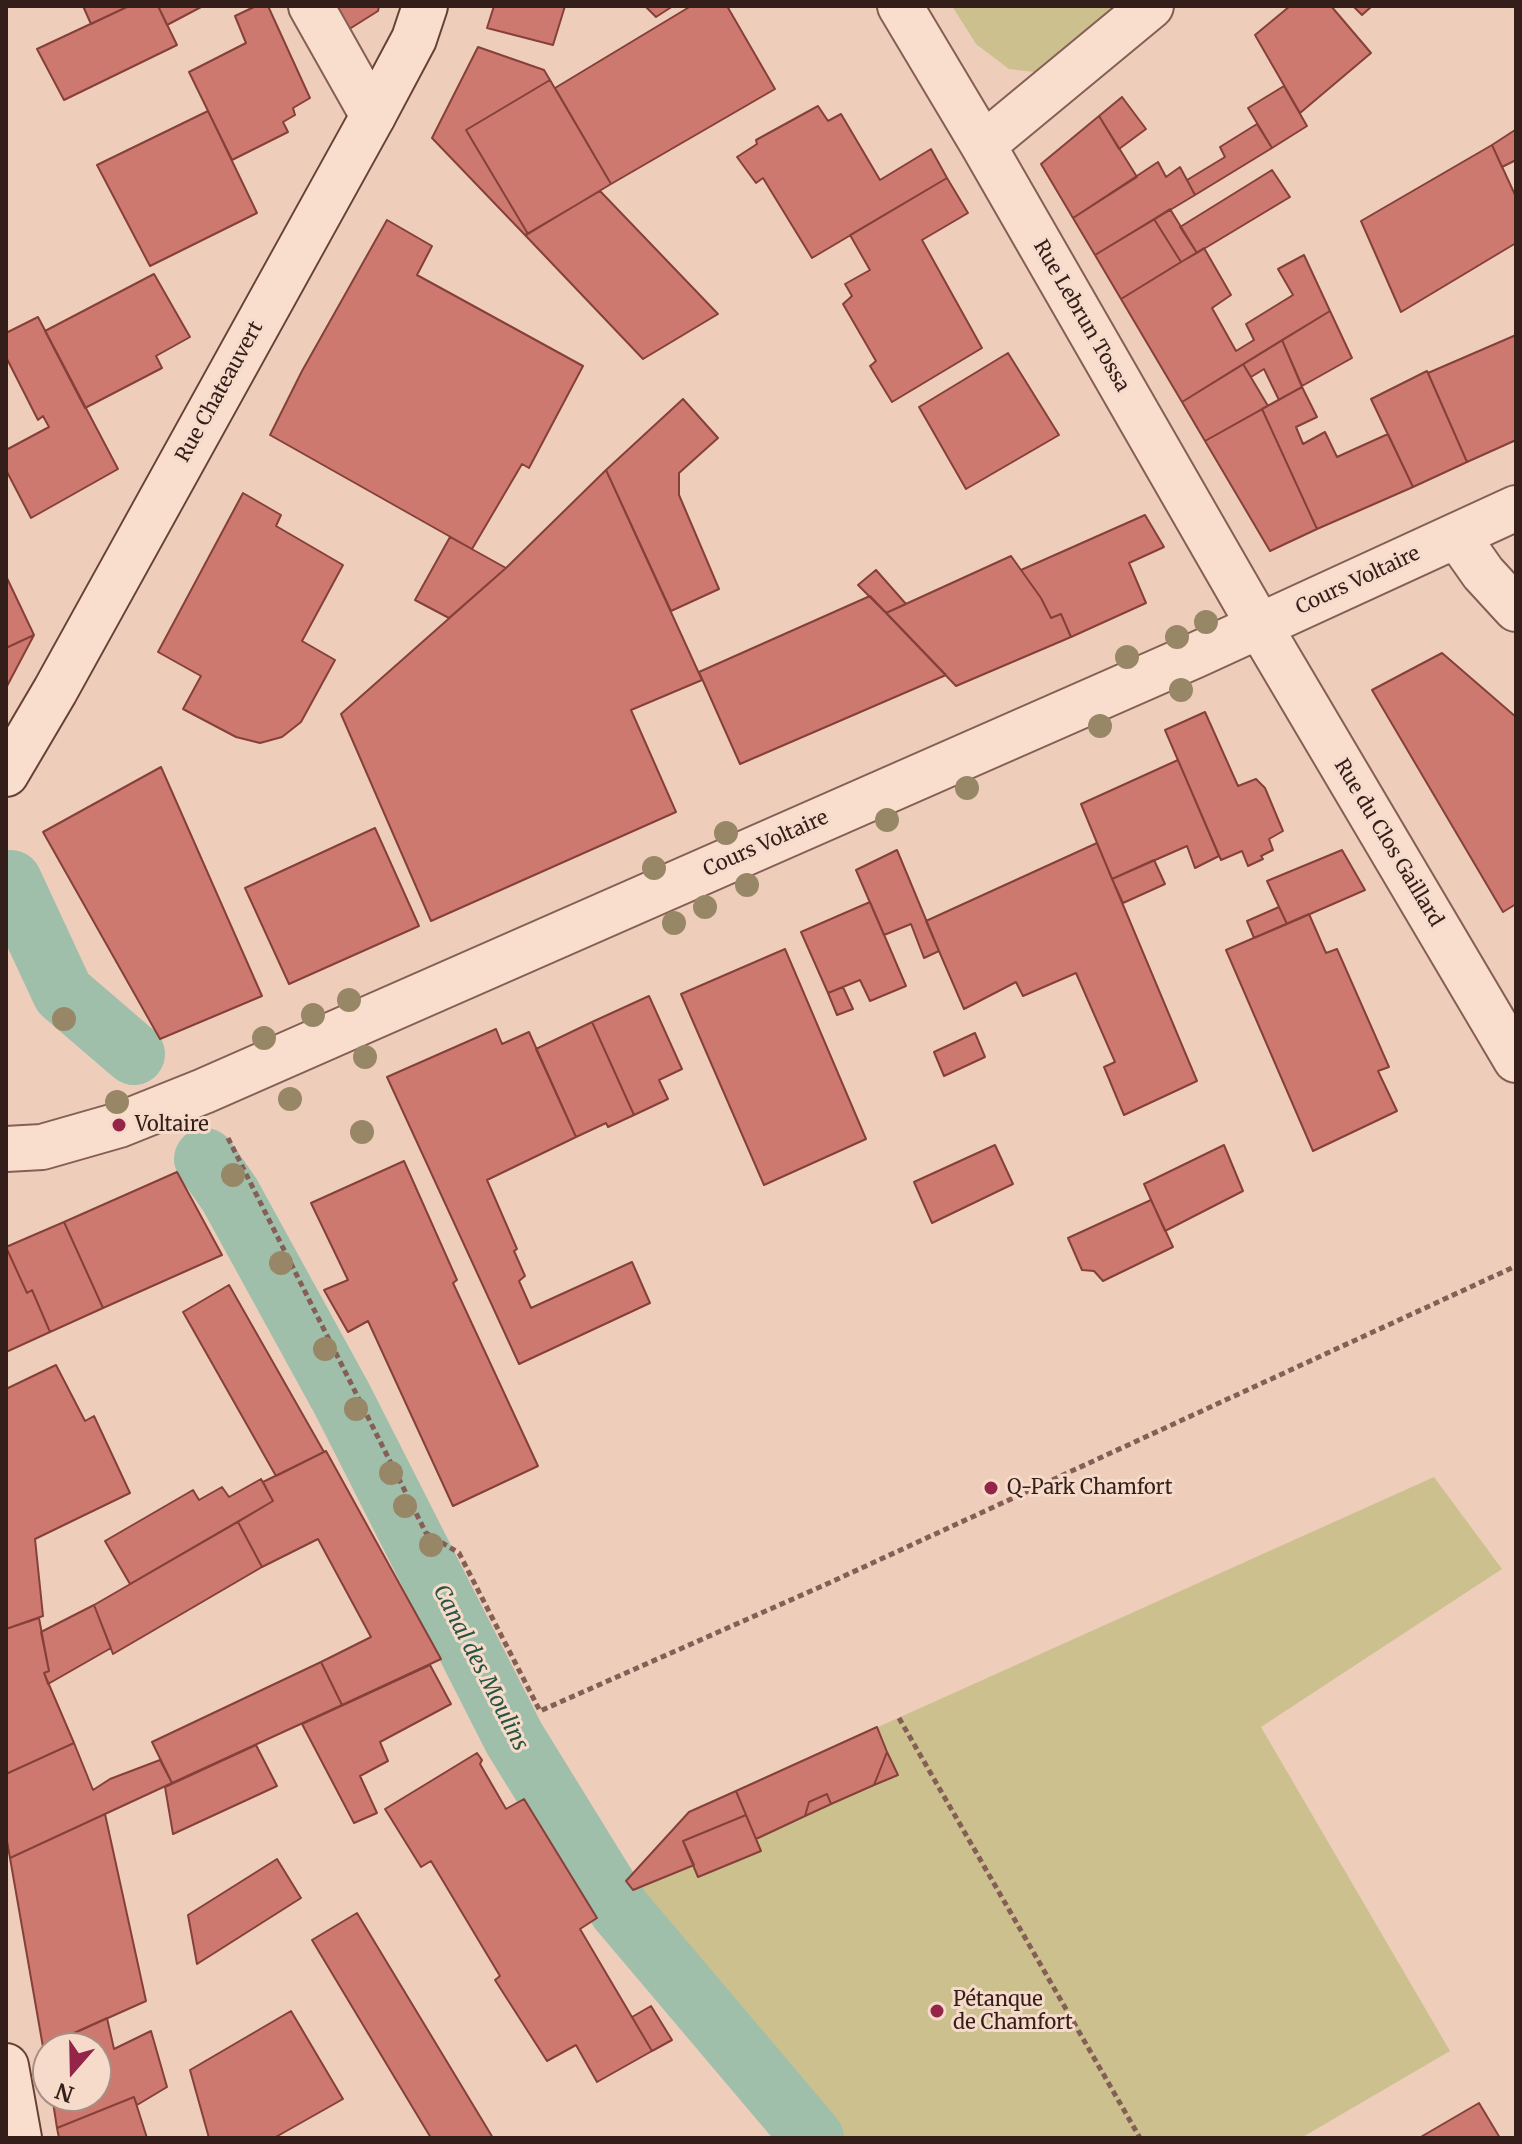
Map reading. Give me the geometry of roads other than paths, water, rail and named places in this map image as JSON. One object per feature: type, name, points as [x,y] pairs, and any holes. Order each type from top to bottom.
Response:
[{"type":"street","points":[[311,6],[373,116]]},
{"type":"street","name":"Rue Chateauvert","points":[[6,774],[48,705],[373,116],[414,39],[425,6]]},
{"type":"street","name":"Rue Lebrun Tossa","points":[[900,6],[1260,627]]},
{"type":"street","points":[[983,145],[1151,6]]},
{"type":"street","name":"Cours Voltaire","points":[[6,1149],[42,1147],[119,1125],[204,1091],[1260,627],[1516,508]]},
{"type":"street","points":[[1457,536],[1483,573],[1516,609]]},
{"type":"street","name":"Rue du Clos Gaillard","points":[[1260,627],[1516,1060]]},
{"type":"street","points":[[6,2066],[19,2138]]},
{"type":"waterway","name":"Canal des Moulins","points":[[11,881],[63,993],[134,1054]]},
{"type":"waterway","name":"Canal des Moulins","points":[[205,1159],[230,1195],[342,1399],[514,1738],[620,1910],[813,2138]]},
{"type":"place","name":"Voltaire","points":[[119,1125]]},
{"type":"place","name":"Q-Park Chamfort","points":[[991,1488]]},
{"type":"place","name":"Pétanque de Chamfort","points":[[937,2011]]}]
